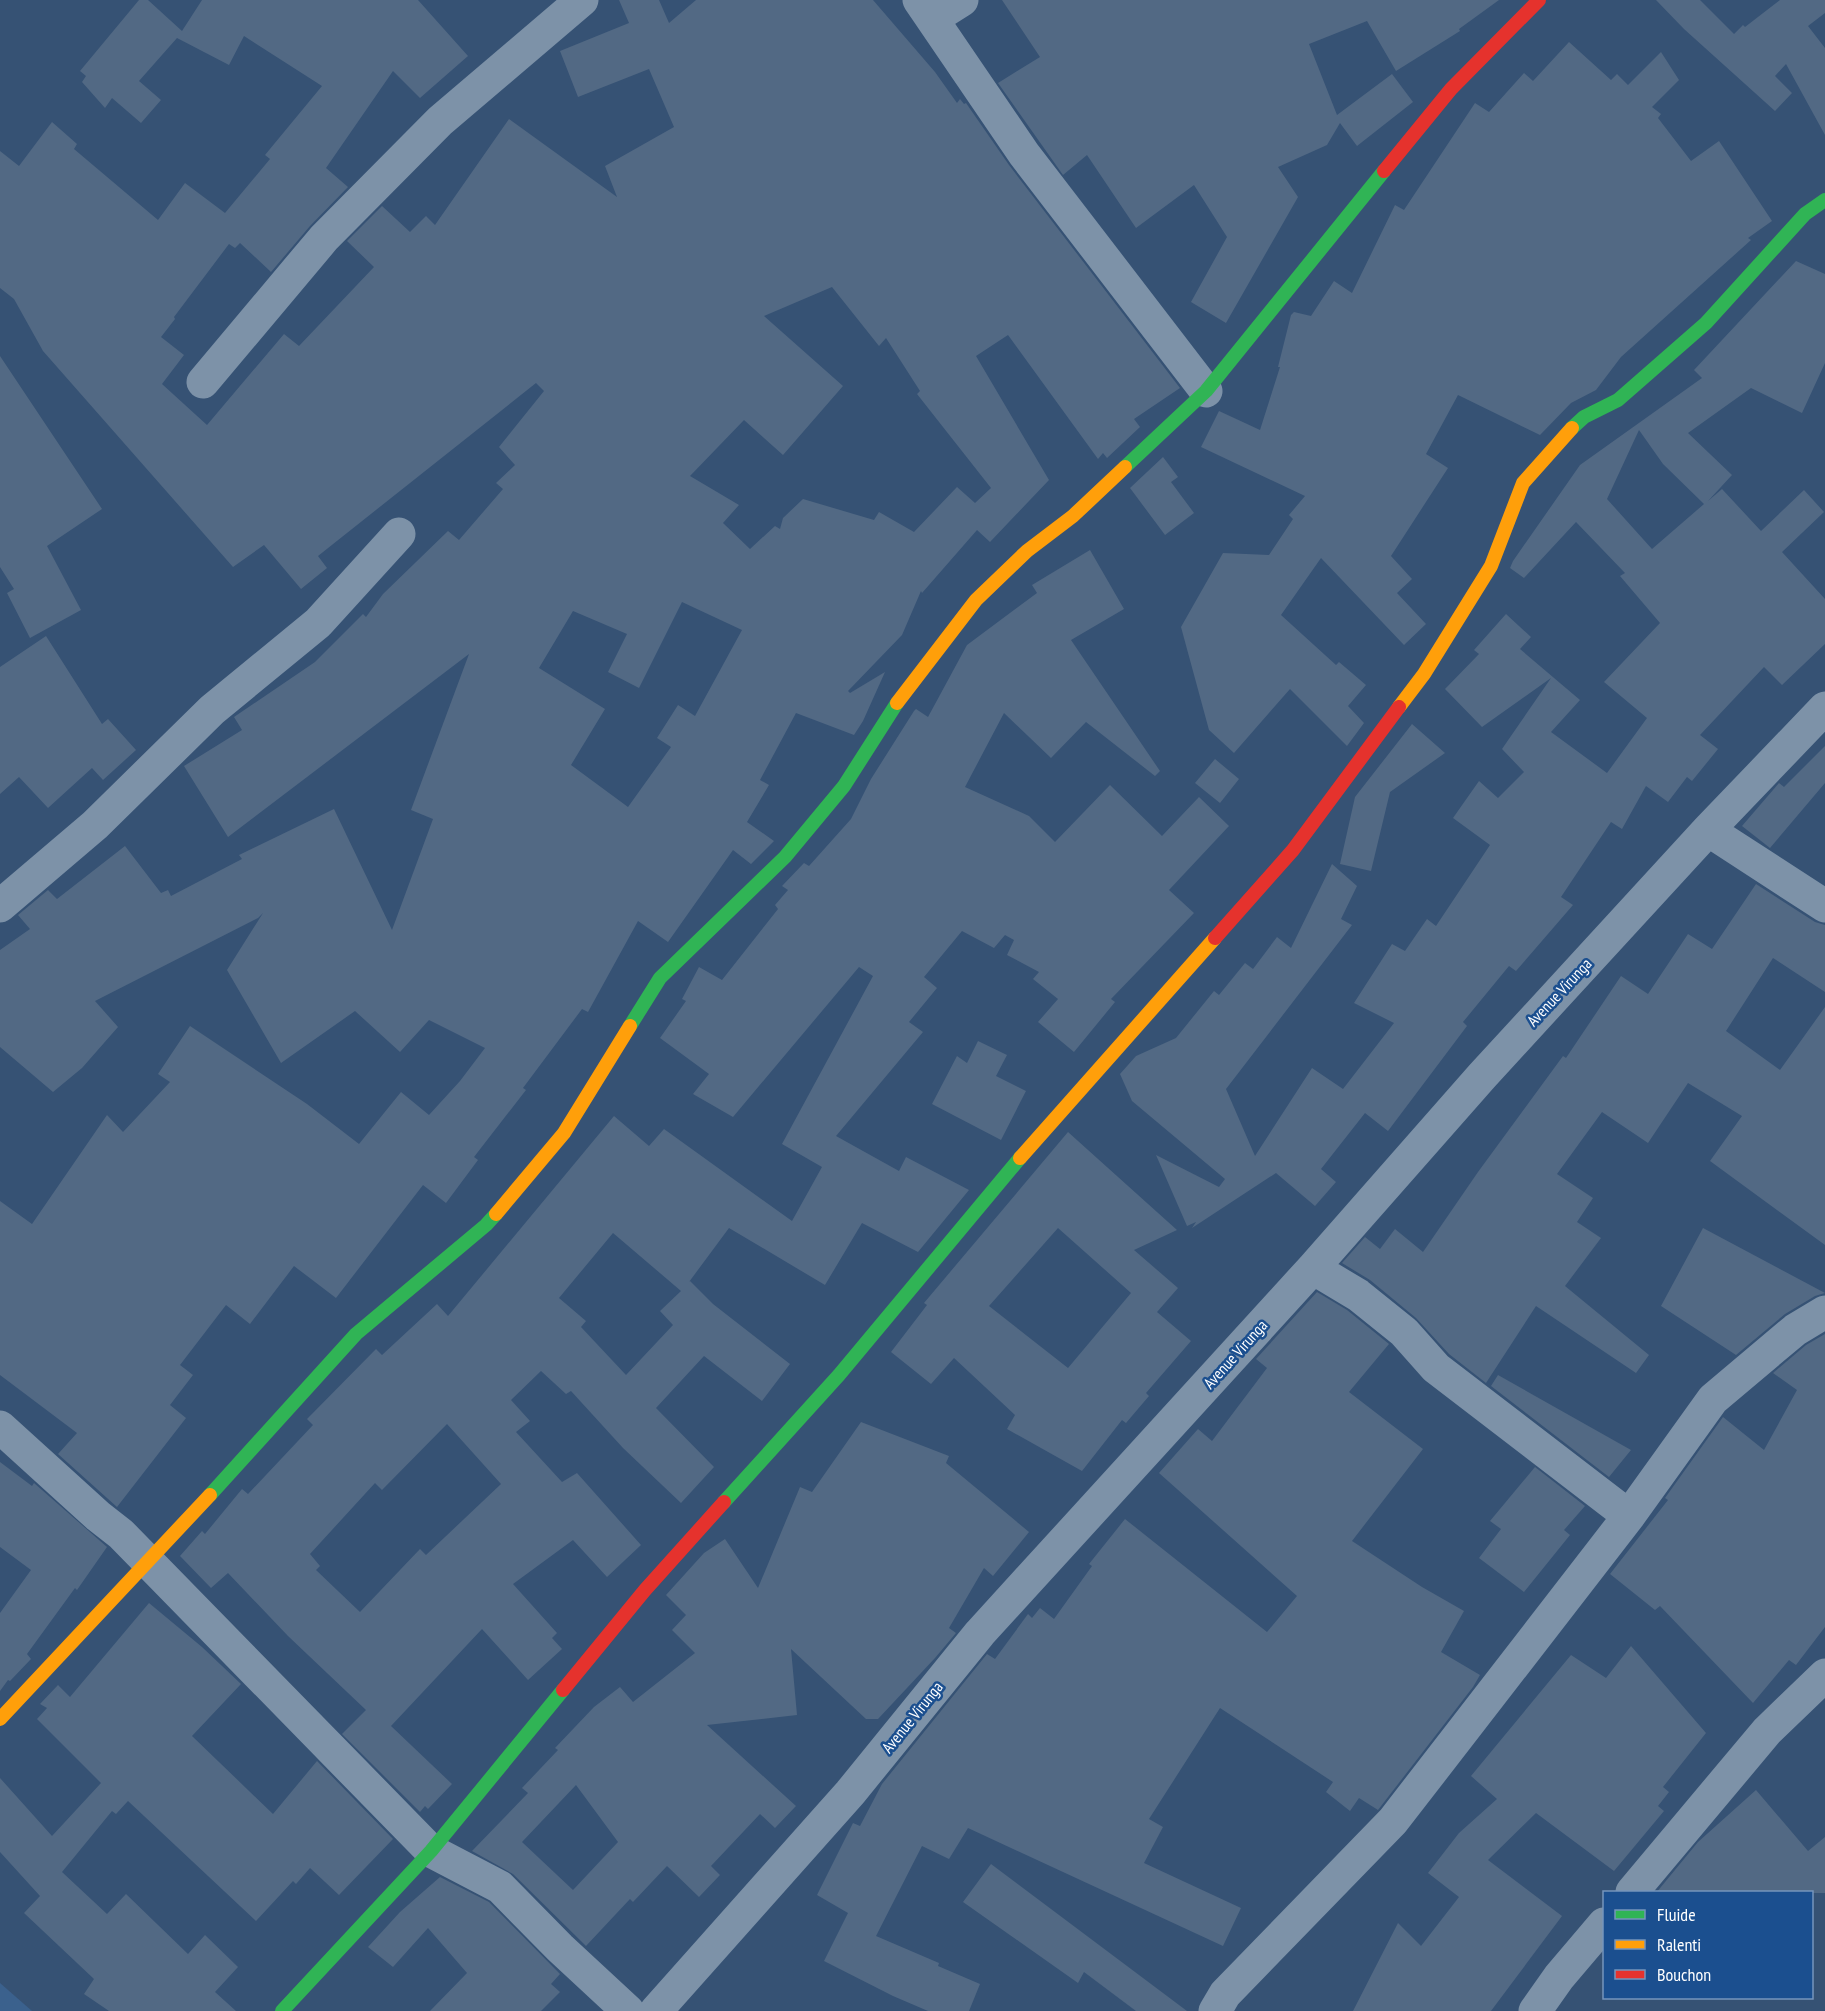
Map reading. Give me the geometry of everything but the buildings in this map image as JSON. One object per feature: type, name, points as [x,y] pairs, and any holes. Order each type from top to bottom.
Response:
[{"type":"street","points":[[203,382],[324,238],[423,137],[582,0]]},
{"type":"street","points":[[962,0],[925,9],[1024,154],[1206,391]]},
{"type":"street","points":[[0,1719],[149,1562],[356,1334],[486,1225],[564,1133],[660,978],[785,857],[844,786],[899,700],[976,600],[1027,551],[1073,516],[1206,391],[1451,89],[1539,0]]},
{"type":"street","points":[[282,2011],[431,1851],[645,1590],[839,1375],[1019,1160],[1293,850],[1424,674],[1491,566],[1523,483],[1560,440],[1584,417],[1618,400],[1706,323],[1805,214],[1825,200]]},
{"type":"street","points":[[0,906],[95,825],[213,710],[318,623],[399,534]]},
{"type":"street","name":"Avenue Virunga","points":[[656,2011],[850,1792],[980,1633],[1314,1268],[1482,1076],[1708,830],[1825,708]]},
{"type":"street","points":[[1708,830],[1825,906]]},
{"type":"street","points":[[1314,1268],[1359,1295],[1404,1332],[1436,1368],[1629,1516]]},
{"type":"street","points":[[1215,2011],[1225,1994],[1393,1821],[1629,1516],[1713,1398],[1795,1330],[1825,1312]]},
{"type":"street","points":[[0,1427],[98,1516],[122,1534],[431,1851],[500,1887],[560,1948],[628,2011]]},
{"type":"street","points":[[1634,1891],[1767,1731],[1825,1674]]},
{"type":"street","points":[[1535,2011],[1559,1977],[1603,1926]]},
{"type":"water","points":[[0,1983],[32,2011],[0,2011]]},
{"type":"traffic: fast","points":[[1125,467],[1206,391],[1384,171]]},
{"type":"traffic: fast","points":[[1572,428],[1584,417],[1618,400],[1706,323],[1805,214],[1825,200]]},
{"type":"traffic: fast","points":[[630,1026],[660,978],[785,857],[844,786],[897,703]]},
{"type":"traffic: fast","points":[[724,1502],[839,1375],[1020,1158]]},
{"type":"traffic: fast","points":[[210,1495],[356,1334],[486,1225],[496,1214]]},
{"type":"traffic: fast","points":[[282,2011],[431,1851],[563,1690]]},
{"type":"traffic: slow","points":[[1399,707],[1424,674],[1491,566],[1523,483],[1572,428]]},
{"type":"traffic: slow","points":[[897,703],[976,600],[1027,551],[1073,516],[1125,467]]},
{"type":"traffic: slow","points":[[1020,1158],[1215,938]]},
{"type":"traffic: slow","points":[[496,1214],[564,1133],[630,1026]]},
{"type":"traffic: slow","points":[[0,1719],[210,1495]]},
{"type":"traffic: jam","points":[[1384,171],[1451,89],[1539,0]]},
{"type":"traffic: jam","points":[[1215,938],[1293,850],[1399,707]]},
{"type":"traffic: jam","points":[[563,1690],[645,1590],[724,1502]]}]
